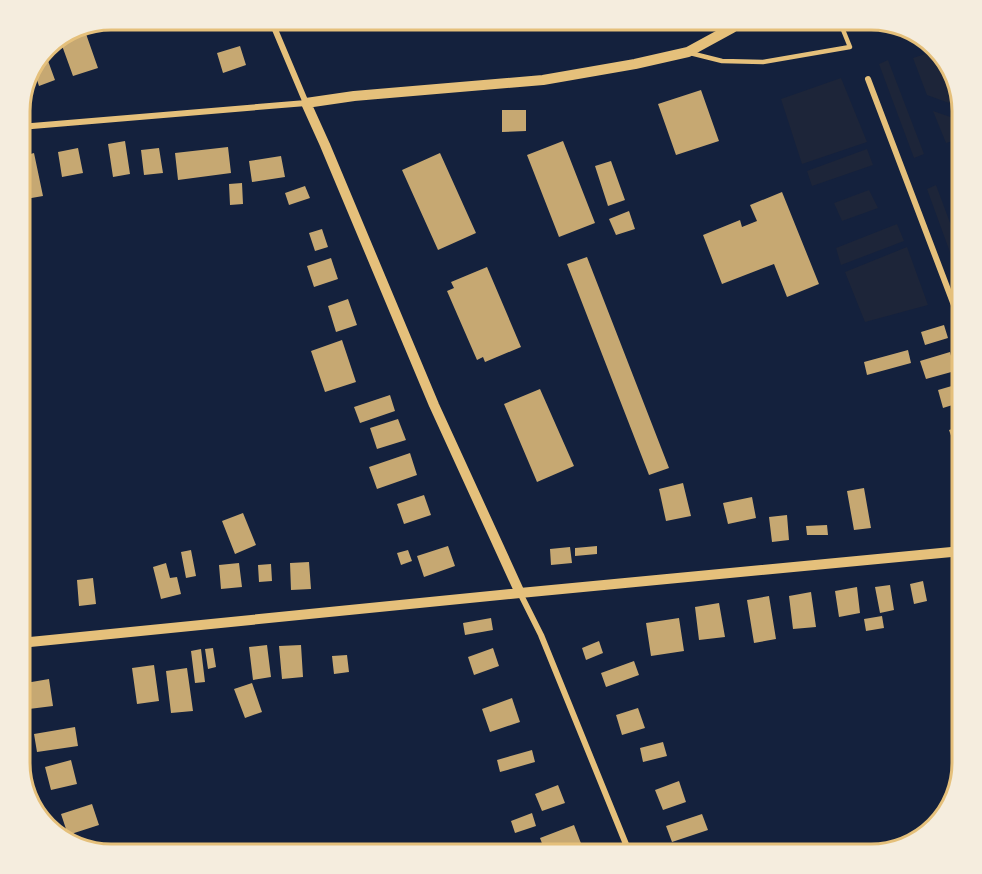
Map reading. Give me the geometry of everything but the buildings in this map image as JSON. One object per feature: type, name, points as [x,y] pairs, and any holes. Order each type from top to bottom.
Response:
[{"type":"street","points":[[275,30],[434,405],[541,635],[626,844]]},
{"type":"street","points":[[30,126],[543,80],[688,52],[728,30]]},
{"type":"street","points":[[868,79],[952,300]]},
{"type":"street","points":[[30,643],[952,552]]},
{"type":"lane","points":[[688,52],[722,61],[763,62],[850,47],[843,30]]},
{"type":"shaded area","points":[[927,53],[935,62],[944,75],[952,104],[927,95],[913,58]]},
{"type":"shaded area","points":[[888,60],[924,154],[914,158],[879,64]]},
{"type":"shaded area","points":[[841,78],[867,142],[802,164],[781,99]]},
{"type":"shaded area","points":[[933,111],[952,118],[952,141],[946,143]]},
{"type":"shaded area","points":[[867,149],[873,165],[812,186],[807,171]]},
{"type":"shaded area","points":[[936,185],[952,228],[952,258],[927,189]]},
{"type":"shaded area","points":[[869,190],[878,208],[842,221],[834,203]]},
{"type":"shaded area","points":[[897,224],[904,241],[841,265],[836,248]]},
{"type":"shaded area","points":[[907,247],[928,305],[865,322],[845,272]]}]
